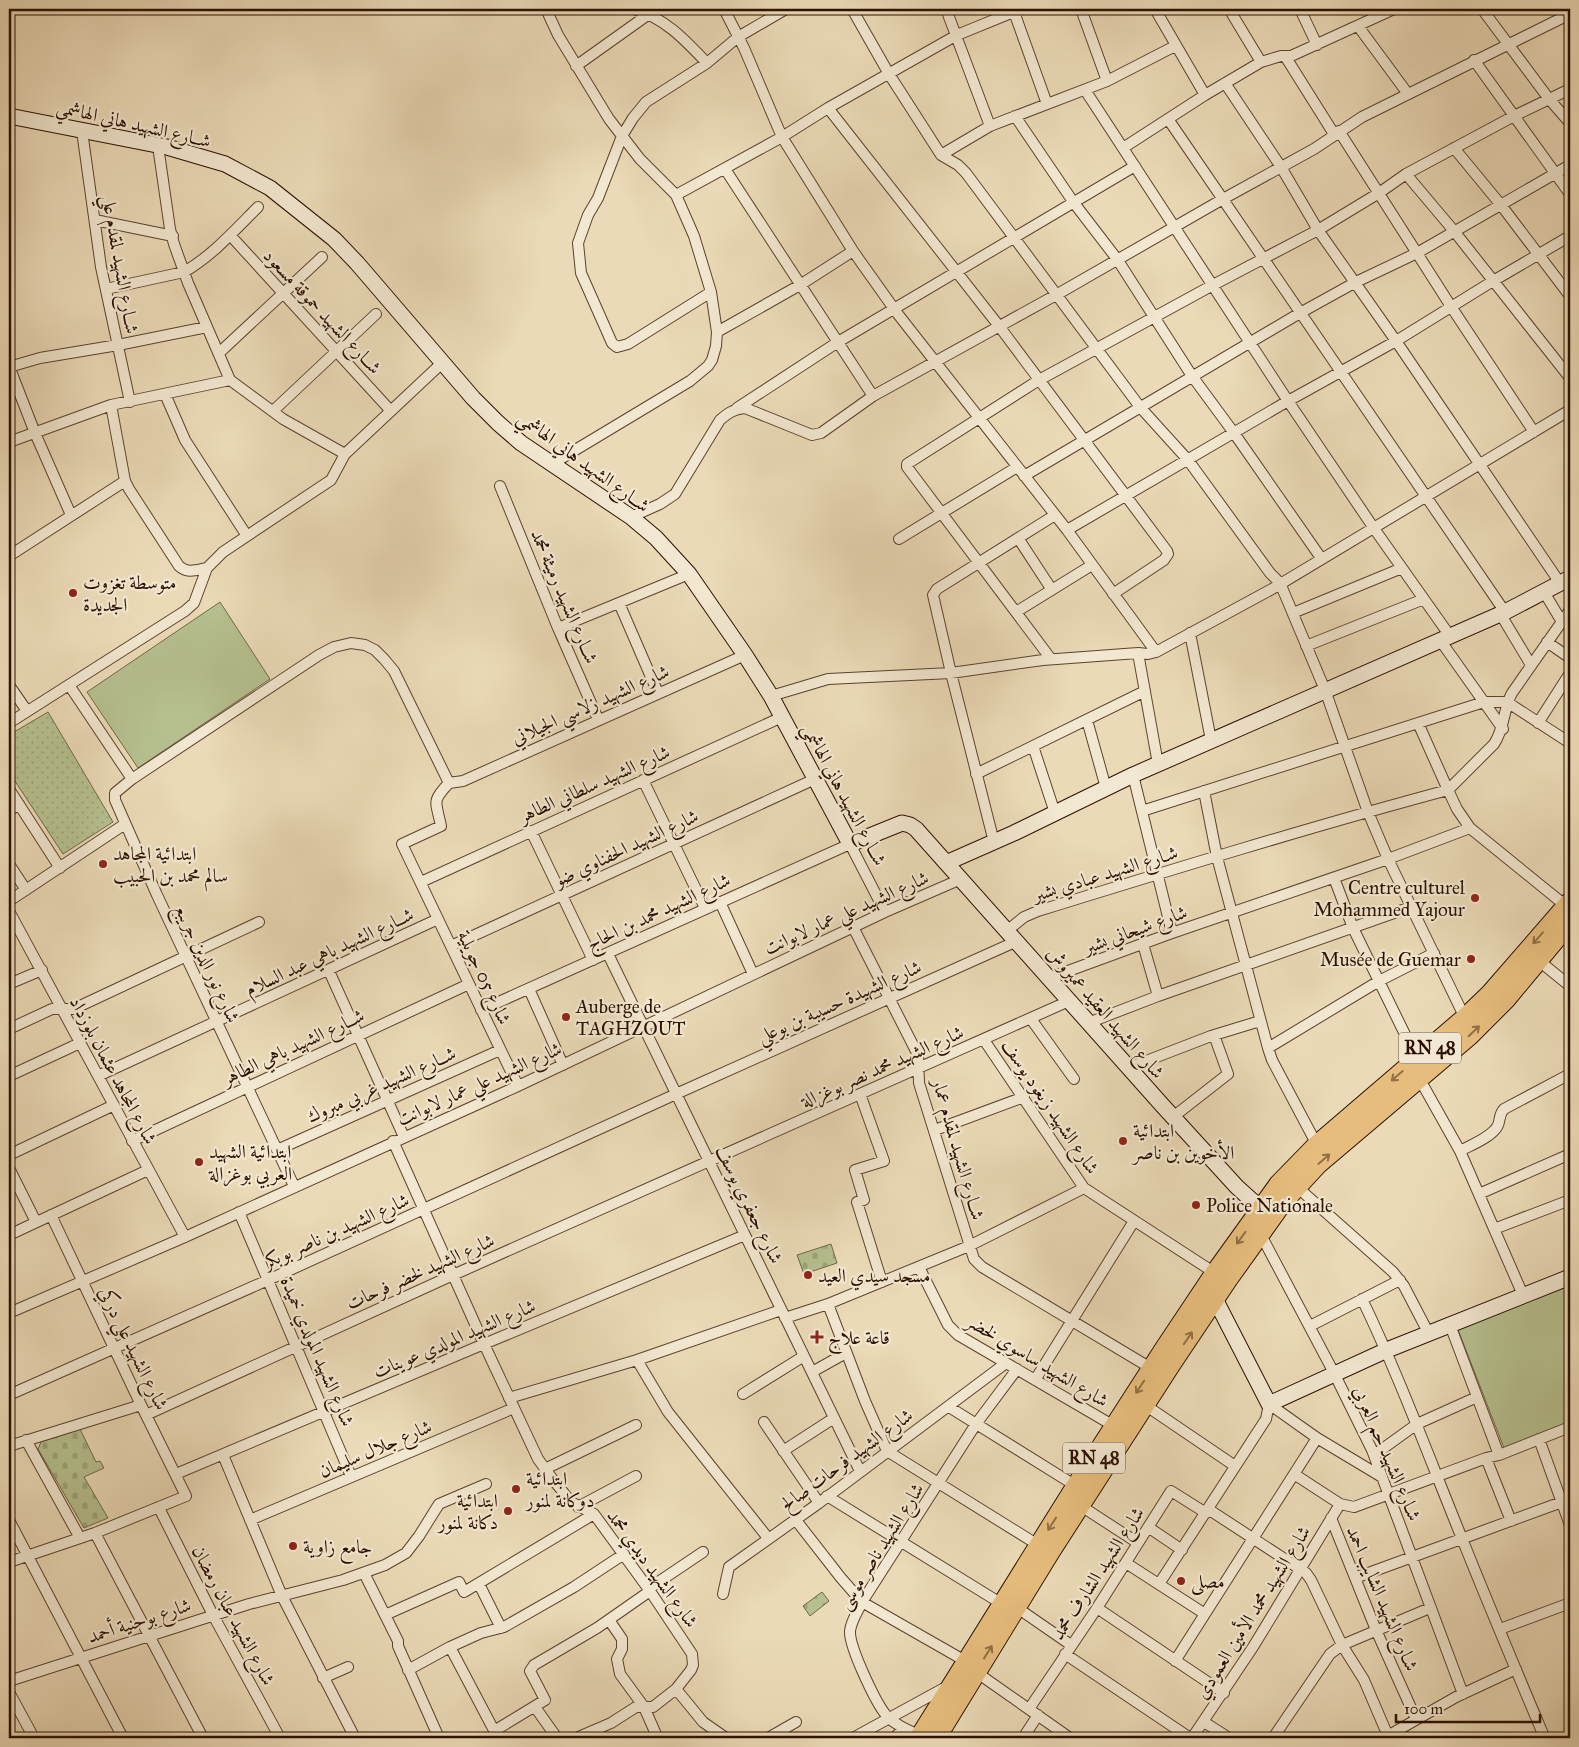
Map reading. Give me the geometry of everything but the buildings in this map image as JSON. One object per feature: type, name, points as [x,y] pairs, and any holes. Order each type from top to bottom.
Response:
[{"type":"highway","name":"RN 48","points":[[1045,1549],[1081,1506],[1145,1405],[1158,1372],[1215,1273],[1272,1206],[1318,1164],[1469,1036],[1500,1006],[1538,960],[1569,910]]},
{"type":"highway","name":"RN 48","points":[[920,1735],[954,1709],[959,1686],[1045,1549],[1076,1486],[1114,1426],[1215,1299],[1261,1234],[1272,1206],[1292,1170],[1317,1145],[1465,1018],[1569,910]]},
{"type":"street","points":[[546,9],[558,35],[609,119],[640,159],[676,195],[694,236],[711,292],[717,332],[712,360],[700,373],[690,381],[552,464]]},
{"type":"street","points":[[634,9],[651,11],[676,32],[707,63]]},
{"type":"street","points":[[724,9],[744,48],[782,137],[853,251],[935,362],[1067,530],[1156,652]]},
{"type":"street","points":[[711,292],[628,344],[617,347],[612,343],[581,273],[578,243],[622,136],[646,102],[707,63],[738,37],[786,9]]},
{"type":"street","points":[[852,9],[888,74],[941,155],[963,169],[1096,349],[1140,406],[1188,460],[1270,573],[1280,583],[1325,690],[1368,812],[1388,859],[1465,1018]]},
{"type":"street","points":[[946,9],[990,126]]},
{"type":"street","points":[[1081,9],[1107,81]]},
{"type":"street","points":[[1155,9],[1205,95]]},
{"type":"street","points":[[1230,9],[1261,62]]},
{"type":"street","points":[[1300,9],[1317,45]]},
{"type":"street","points":[[1123,148],[1205,95],[1261,62],[1291,56],[1358,26],[1373,13],[1394,9]]},
{"type":"street","points":[[1482,9],[1549,99],[1570,123]]},
{"type":"street","points":[[676,195],[782,137],[828,108],[957,34],[1016,10],[1047,104]]},
{"type":"street","points":[[576,66],[651,11]]},
{"type":"street","points":[[737,409],[745,408],[812,435],[821,433],[873,396],[1314,149],[1362,117],[1564,13]]},
{"type":"street","points":[[1358,26],[1408,94]]},
{"type":"street","points":[[941,155],[990,126],[1107,81],[1175,46]]},
{"type":"street","points":[[1285,56],[1379,193],[1534,432]]},
{"type":"street","points":[[1474,60],[1570,194]]},
{"type":"street","points":[[946,863],[1210,740],[1504,612],[1565,581],[1479,465],[1356,282],[1318,230],[1281,167],[1225,83]]},
{"type":"street","points":[[1051,659],[907,467],[907,464],[1039,380],[1318,230],[1379,193],[1406,174],[1514,116],[1570,89]]},
{"type":"street","points":[[1085,90],[1288,401],[1424,599],[1445,638],[1484,702],[1503,729]]},
{"type":"street","points":[[828,108],[999,326],[1167,551],[1168,554],[1164,560],[1113,594]]},
{"type":"street","name":"شــارع الشهيد هاني الهاشمي","points":[[9,116],[158,146],[225,164],[270,188],[334,240],[357,263],[442,363],[498,424],[520,442],[631,517],[656,538],[689,574],[771,696],[885,912]]},
{"type":"street","points":[[1015,116],[1074,203],[1117,259],[1192,376],[1234,432],[1321,558]]},
{"type":"street","points":[[1168,119],[1504,612],[1504,620],[1531,665]]},
{"type":"street","name":"شــارع الشهيد لمقدم علي","points":[[82,131],[94,220],[106,288],[130,402]]},
{"type":"street","points":[[158,146],[170,229],[184,272],[230,380],[273,411],[345,454]]},
{"type":"street","points":[[1454,148],[1501,205],[1570,296]]},
{"type":"street","points":[[1024,476],[1249,342],[1356,282],[1417,253],[1570,165]]},
{"type":"street","points":[[631,517],[660,504],[675,494],[720,420],[729,412],[737,409],[838,342],[894,308],[1135,166]]},
{"type":"street","points":[[725,168],[873,396]]},
{"type":"street","points":[[1406,174],[1454,231],[1570,378]]},
{"type":"street","points":[[106,288],[184,272],[195,266],[258,207]]},
{"type":"street","points":[[94,220],[173,236]]},
{"type":"street","name":"شــارع الشهيد حموقة مسعود","points":[[230,235],[390,410]]},
{"type":"street","points":[[1067,530],[1340,371],[1396,341],[1452,308],[1493,280],[1570,236]]},
{"type":"street","points":[[717,332],[800,285],[853,251]]},
{"type":"street","points":[[218,353],[322,257]]},
{"type":"street","points":[[273,411],[376,314]]},
{"type":"street","points":[[71,516],[35,433],[9,366],[40,358],[118,345],[207,326]]},
{"type":"street","points":[[9,723],[185,611],[194,603],[207,568],[223,552],[331,480],[345,454],[442,363]]},
{"type":"street","points":[[9,442],[111,405],[230,380]]},
{"type":"street","points":[[165,394],[185,440],[247,536]]},
{"type":"street","points":[[111,405],[125,481],[179,566],[189,572],[207,568]]},
{"type":"street","points":[[771,696],[828,679],[951,673],[1051,659],[1156,652],[1280,583],[1570,410]]},
{"type":"street","points":[[899,539],[1017,467]]},
{"type":"street","points":[[9,556],[125,481]]},
{"type":"street","name":"شــارع الشهيد رميثة محمد","points":[[500,486],[558,628],[598,719]]},
{"type":"street","points":[[994,842],[933,595],[937,589],[1055,515]]},
{"type":"street","points":[[1018,538],[1052,590]]},
{"type":"street","points":[[1016,612],[1092,565]]},
{"type":"street","points":[[1293,613],[1402,568]]},
{"type":"street","points":[[558,628],[689,574]]},
{"type":"street","points":[[1544,592],[1562,622]]},
{"type":"street","points":[[1306,646],[1424,599]]},
{"type":"street","points":[[619,603],[658,693]]},
{"type":"street","points":[[1448,790],[1494,744],[1503,729],[1507,702],[1570,610]]},
{"type":"street","points":[[1190,633],[1210,740]]},
{"type":"street","points":[[1547,642],[1570,658]]},
{"type":"street","points":[[68,685],[132,779],[319,655],[334,647],[351,643],[366,645],[375,650],[394,671],[449,783]]},
{"type":"street","points":[[1138,653],[1158,764]]},
{"type":"street","name":"شارع الشهيد زلاسي الجيلاني","points":[[449,783],[463,781],[598,719],[745,655]]},
{"type":"street","points":[[1538,723],[1570,673]]},
{"type":"street","points":[[9,685],[27,711]]},
{"type":"street","points":[[976,774],[1145,691]]},
{"type":"street","points":[[1142,811],[1484,702],[1507,702],[1570,743]]},
{"type":"street","name":"شارع الشهيد سلطاني الطاهر","points":[[421,882],[782,717]]},
{"type":"street","points":[[1087,720],[1106,788]]},
{"type":"street","points":[[1418,723],[1456,809],[1470,828],[1569,910]]},
{"type":"street","points":[[1033,746],[1055,813]]},
{"type":"street","points":[[1134,775],[1172,933]]},
{"type":"street","name":"شارع نور الدين جريبع","points":[[132,779],[116,793],[115,797],[125,824],[294,1186]]},
{"type":"street","name":"شارع الشهيد الحفناوي ضو","points":[[451,946],[815,779]]},
{"type":"street","points":[[643,780],[705,908]]},
{"type":"street","name":"شارع 05 جويلية","points":[[449,783],[437,795],[436,800],[441,826],[402,844],[518,1086]]},
{"type":"street","points":[[9,789],[60,868]]},
{"type":"street","name":"شـارع الشهيد عبادي بشير","points":[[1012,936],[1024,917],[1038,911],[1217,856],[1448,790]]},
{"type":"street","points":[[1204,791],[1217,856],[1268,1048],[1272,1060],[1317,1145]]},
{"type":"street","points":[[9,811],[19,804]]},
{"type":"street","name":"شارع الشهيد العقيد عميروش","points":[[850,844],[902,823],[916,829],[1128,1068],[1237,1187],[1272,1206]]},
{"type":"street","points":[[9,901],[125,824]]},
{"type":"street","name":"شارع شيحاني بشير","points":[[1049,978],[1172,933],[1388,859],[1470,828]]},
{"type":"street","points":[[531,831],[593,960]]},
{"type":"street","name":"شارع الشهيد محمد بن الحاج","points":[[481,1010],[850,844]]},
{"type":"street","points":[[9,864],[26,890]]},
{"type":"street","points":[[1334,878],[1353,928],[1418,1059]]},
{"type":"street","name":"شارع الشهيد علي عمار لابوانت","points":[[9,1313],[185,1237],[393,1141],[518,1086],[885,912],[961,879]]},
{"type":"street","points":[[720,902],[753,974]]},
{"type":"street","points":[[1088,1023],[1158,996],[1411,907]]},
{"type":"street","name":"شارع المجاهد عثمان بلوزداد","points":[[11,917],[42,970],[185,1237]]},
{"type":"street","name":"شــارع الشهيد باهي عبد السلام","points":[[98,1076],[329,971],[438,919]]},
{"type":"street","points":[[9,1029],[52,1009],[73,1009],[259,922]]},
{"type":"street","name":"شــارع الشهيد لمقدم عمار","points":[[853,927],[918,1055],[920,1067],[919,1083],[974,1259],[982,1267],[1158,1372]]},
{"type":"street","name":"شارع الشهيدة حسيبة بن بوعلي","points":[[676,1094],[889,998],[1012,936]]},
{"type":"street","points":[[1143,944],[1158,996]]},
{"type":"street","points":[[1268,1048],[1379,980],[1434,953]]},
{"type":"street","name":"شارع جعفري يوسف","points":[[608,954],[860,1471]]},
{"type":"street","points":[[1538,960],[1570,986]]},
{"type":"street","points":[[9,984],[42,970]]},
{"type":"street","points":[[329,971],[404,1137]]},
{"type":"street","name":"شــارع الشهيد باهي الطاهر","points":[[132,1141],[469,984]]},
{"type":"street","points":[[530,989],[563,1065]]},
{"type":"street","name":"شارع الشهيد محمد نصر بوغزالة","points":[[710,1162],[1069,1001]]},
{"type":"street","points":[[1031,1019],[1074,1080]]},
{"type":"street","points":[[1128,1068],[1214,1035],[1260,1021]]},
{"type":"street","points":[[1173,1117],[1228,1074],[1214,1035]]},
{"type":"street","name":"شارع الشهيد زيغود يوسف","points":[[984,1040],[1084,1188],[1215,1273]]},
{"type":"street","points":[[9,1076],[80,1043]]},
{"type":"street","name":"شــارع الشهيد غربي مبروك","points":[[277,1150],[500,1050]]},
{"type":"street","points":[[1460,1151],[1496,1129],[1499,1124],[1500,1113],[1504,1109],[1570,1074]]},
{"type":"street","points":[[1419,1078],[1460,1151],[1523,1295]]},
{"type":"street","name":"شارع الشهيد بن ناصر بوبكر","points":[[9,1394],[424,1210],[676,1094]]},
{"type":"street","points":[[860,1094],[884,1161],[855,1170],[864,1200],[857,1202],[882,1282]]},
{"type":"street","points":[[935,1130],[1024,1097]]},
{"type":"street","points":[[9,1155],[114,1105]]},
{"type":"street","points":[[393,1141],[509,1398],[538,1459],[545,1469],[577,1506],[636,1476]]},
{"type":"street","points":[[1479,1194],[1570,1154]]},
{"type":"street","name":"شارع الشهيد لخضر فرحات","points":[[146,1415],[453,1275],[710,1162]]},
{"type":"street","points":[[9,1168],[36,1222]]},
{"type":"street","points":[[9,1235],[148,1170]]},
{"type":"street","points":[[1296,1186],[1393,1272],[1400,1280],[1429,1334]]},
{"type":"street","points":[[509,1398],[783,1314],[828,1304],[969,1246],[1084,1188]]},
{"type":"street","points":[[1494,1229],[1570,1200]]},
{"type":"street","name":"شارع الشهيد المولدي خميدة","points":[[239,1212],[352,1476]]},
{"type":"street","name":"شارع الشهيد علي دركي","points":[[51,1215],[186,1496],[159,1508]]},
{"type":"street","points":[[1034,1380],[1134,1221]]},
{"type":"street","name":"شـارع الشهيد حم العربي","points":[[1261,1234],[1310,1326],[1374,1455],[1463,1694]]},
{"type":"street","name":"شارع الشهيد المولدي عوينات","points":[[176,1474],[745,1235]]},
{"type":"street","name":"شارع الشهيد ساسوي لخضر","points":[[919,1267],[948,1325],[958,1335],[1114,1426]]},
{"type":"street","points":[[1269,1404],[1387,1350],[1570,1277]]},
{"type":"street","points":[[1310,1326],[1400,1280]]},
{"type":"street","points":[[1215,1299],[1269,1404],[1317,1438],[1382,1477]]},
{"type":"street","points":[[1362,1300],[1387,1350],[1439,1476],[1462,1540],[1543,1734]]},
{"type":"street","points":[[828,1304],[846,1354],[887,1451],[1045,1549]]},
{"type":"street","points":[[1450,1325],[1499,1456]]},
{"type":"street","points":[[812,1372],[846,1354]]},
{"type":"street","points":[[743,1394],[804,1356]]},
{"type":"street","points":[[637,1360],[668,1412],[768,1538]]},
{"type":"street","name":"شارع الشهيد فرحات صالح","points":[[723,1594],[729,1567],[949,1407],[1006,1363]]},
{"type":"street","name":"شارع الشهيد ناصر موسى","points":[[920,1735],[888,1718],[865,1679],[850,1632],[862,1602],[976,1424],[1016,1369]]},
{"type":"street","points":[[1374,1455],[1417,1424],[1477,1397]]},
{"type":"street","points":[[1159,1584],[1266,1419],[1269,1404]]},
{"type":"street","points":[[9,1446],[141,1405]]},
{"type":"street","points":[[1145,1405],[1235,1466]]},
{"type":"street","points":[[949,1407],[1076,1486]]},
{"type":"street","name":"شارع جلال سليمان","points":[[250,1520],[514,1408]]},
{"type":"street","points":[[783,1451],[834,1418]]},
{"type":"street","points":[[764,1422],[783,1451],[823,1499],[901,1541],[1009,1605],[1071,1645]]},
{"type":"street","points":[[545,1469],[636,1425]]},
{"type":"street","points":[[1294,1474],[1340,1504],[1354,1507],[1486,1458],[1499,1456],[1570,1427]]},
{"type":"street","points":[[1175,1661],[1317,1438]]},
{"type":"street","points":[[1539,1439],[1566,1501],[1570,1525]]},
{"type":"street","points":[[26,1440],[80,1538]]},
{"type":"street","points":[[223,1455],[282,1596],[355,1738]]},
{"type":"street","points":[[1486,1458],[1511,1521]]},
{"type":"street","name":"شارع بوحنية أحمد","points":[[9,1682],[213,1615],[364,1573],[396,1559],[406,1552],[419,1536],[439,1504],[486,1484]]},
{"type":"street","name":"شارع الشهيد الشارف محمد","points":[[1023,1738],[1033,1712],[1065,1654],[1097,1608],[1171,1491],[1207,1511]]},
{"type":"street","points":[[1355,1578],[1566,1501]]},
{"type":"street","name":"شارع الشهيد محمد الأمين العمودي","points":[[1191,1738],[1224,1693],[1340,1504]]},
{"type":"street","name":"شارع الشهيد ديدي محمد","points":[[577,1506],[594,1514],[690,1649],[693,1660],[691,1670],[676,1689]]},
{"type":"street","points":[[1081,1506],[1138,1543]]},
{"type":"street","points":[[9,1562],[95,1533],[159,1508]]},
{"type":"street","name":"شارع الشهيد عبان رمضان","points":[[159,1508],[213,1615],[280,1738]]},
{"type":"street","points":[[1207,1511],[1301,1569],[1311,1580],[1342,1644],[1364,1680],[1386,1737],[1463,1694],[1516,1668]]},
{"type":"street","points":[[385,1615],[459,1582],[464,1592],[594,1514]]},
{"type":"street","name":"شـارع الشهيد الشايب احمد","points":[[1331,1518],[1376,1630],[1416,1719]]},
{"type":"street","points":[[795,1519],[862,1602],[971,1667],[1070,1738]]},
{"type":"street","points":[[9,1520],[123,1738]]},
{"type":"street","points":[[1148,1528],[1182,1550]]},
{"type":"street","points":[[95,1533],[202,1738]]},
{"type":"street","points":[[450,1647],[496,1735],[545,1700],[530,1671],[534,1665],[609,1620],[703,1552]]},
{"type":"street","points":[[408,1670],[450,1647],[481,1633],[501,1628],[574,1587],[624,1554]]},
{"type":"street","points":[[1126,1563],[1205,1614]]},
{"type":"street","points":[[364,1573],[398,1641],[398,1646],[408,1670],[439,1738]]},
{"type":"street","points":[[479,1584],[501,1628]]},
{"type":"street","points":[[1500,1630],[1570,1602]]},
{"type":"street","points":[[1097,1608],[1224,1693]]},
{"type":"street","points":[[1273,1738],[1330,1654],[1342,1644],[1430,1608]]},
{"type":"street","points":[[609,1620],[622,1639],[622,1650],[617,1659],[620,1674],[644,1707],[655,1732],[651,1738]]},
{"type":"street","points":[[1065,1654],[1191,1738]]},
{"type":"street","points":[[323,1678],[348,1667]]},
{"type":"street","points":[[853,1738],[888,1718],[959,1686]]},
{"type":"street","points":[[576,1738],[617,1720],[633,1708],[653,1707],[676,1689],[703,1722],[726,1738]]},
{"type":"street","points":[[9,1692],[34,1738]]},
{"type":"street","points":[[535,1708],[557,1738]]},
{"type":"street","points":[[768,1738],[796,1722]]},
{"type":"street","points":[[1204,1722],[1229,1738]]},
{"type":"street","points":[[597,1729],[604,1738]]},
{"type":"street","points":[[894,1738],[920,1735]]},
{"type":"green space","points":[[220,602],[270,679],[138,768],[87,692]]},
{"type":"green space","points":[[48,712],[113,822],[63,854],[9,772],[9,735]]},
{"type":"green space","points":[[831,1244],[837,1263],[804,1274],[797,1255]]},
{"type":"green space","points":[[1570,1284],[1570,1422],[1504,1448],[1457,1327]]},
{"type":"green space","points":[[80,1429],[96,1462],[100,1461],[104,1468],[84,1477],[108,1518],[84,1528],[38,1449],[41,1442]]},
{"type":"green space","points":[[822,1592],[829,1601],[810,1616],[803,1606]]},
{"type":"place","name":"متوسطة تغزوت الجديدة","points":[[73,593]]},
{"type":"place","name":"ابتدائية المجاهد سالم محمد بن الحبيب","points":[[103,864]]},
{"type":"place","name":"Centre culturel Mohammed Yajour","points":[[1475,898]]},
{"type":"place","name":"Musée de Guemar","points":[[1471,959]]},
{"type":"place","name":"Auberge de TAGHZOUT","points":[[566,1017]]},
{"type":"place","name":"ابتدائية الأخوين بن ناصر","points":[[1123,1141]]},
{"type":"place","name":"ابتدائية الشهيد العربي بوغزالة","points":[[199,1162]]},
{"type":"place","name":"Police Nationale","points":[[1196,1205]]},
{"type":"place","name":"مسجد سيدي العيد","points":[[808,1275]]},
{"type":"place","name":"قاعة علاج","points":[[817,1337]]},
{"type":"place","name":"ابتدائية دوكانة لمنور","points":[[516,1489]]},
{"type":"place","name":"ابتدائية دكانة لمنور","points":[[508,1511]]},
{"type":"place","name":"جامع زاوية","points":[[293,1546]]},
{"type":"place","name":"مصلى","points":[[1181,1581]]}]
